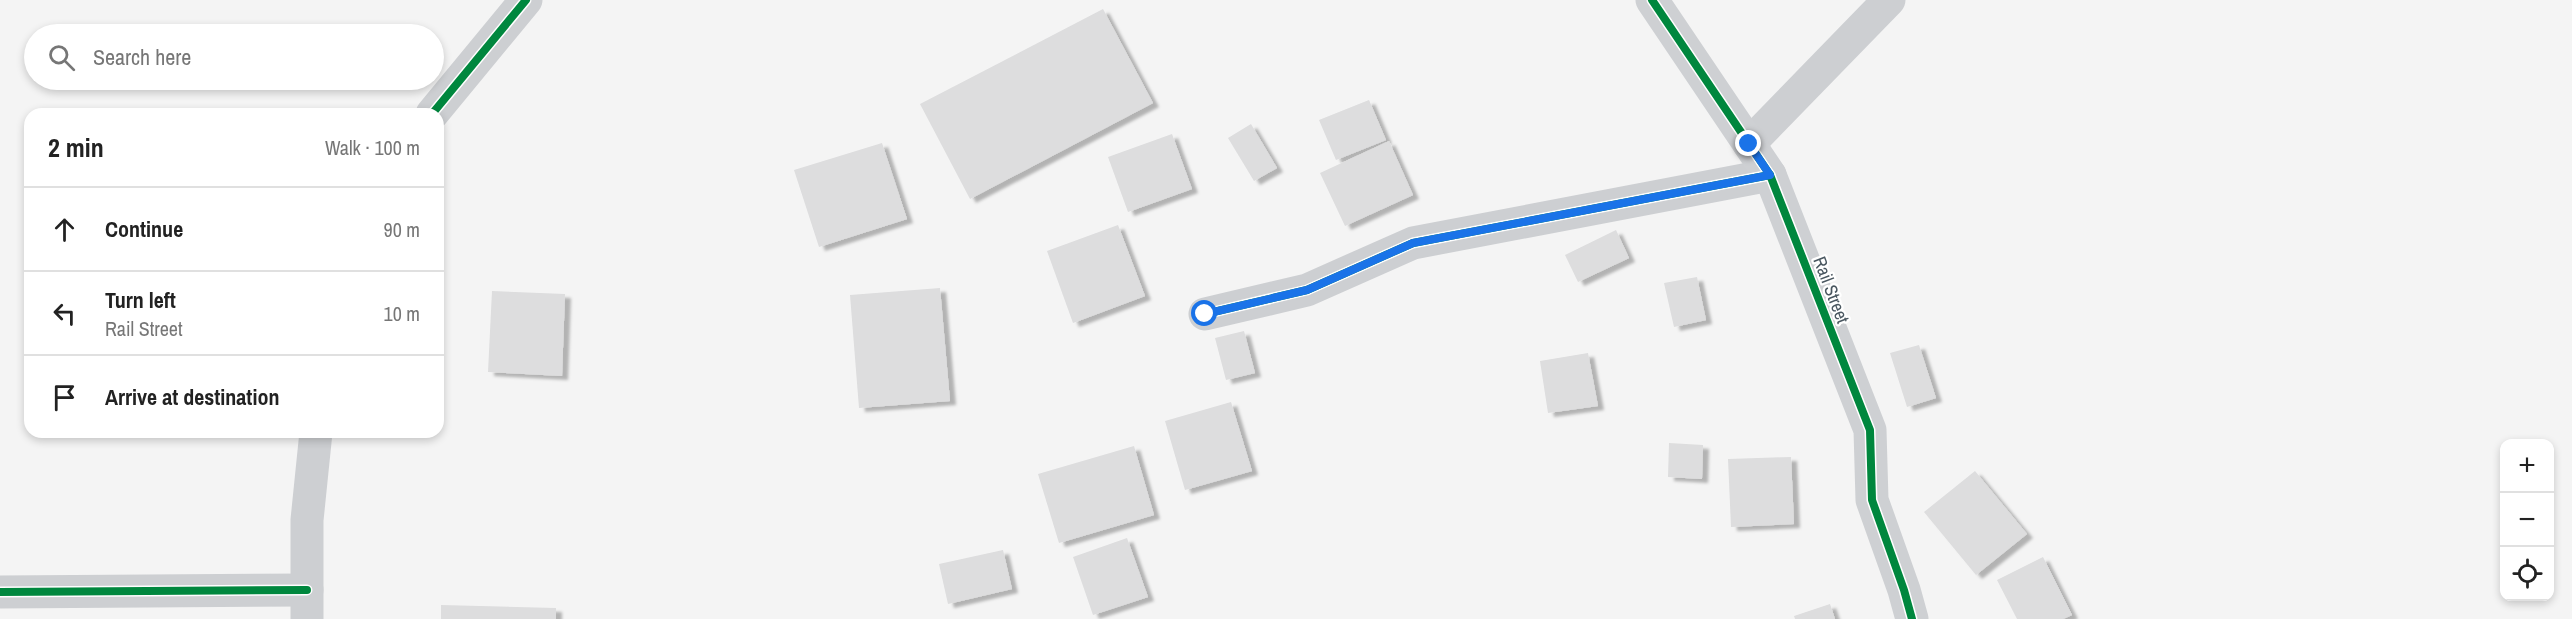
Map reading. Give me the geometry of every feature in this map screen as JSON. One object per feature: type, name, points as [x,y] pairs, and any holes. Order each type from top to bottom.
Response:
[{"type":"street","points":[[437,108],[526,0]]},
{"type":"street","name":"Rail Street","points":[[1652,0],[1770,175],[1869,430],[1872,500],[1912,619]]},
{"type":"street","points":[[1749,144],[1889,0]]},
{"type":"street","points":[[1205,314],[1307,290],[1413,243],[1770,175]]},
{"type":"street","points":[[0,592],[307,604],[308,520],[315,438]]},
{"type":"building","points":[[1103,9],[1153,103],[970,199],[920,104]]},
{"type":"building","points":[[1369,100],[1386,140],[1336,160],[1319,120]]},
{"type":"building","points":[[1251,124],[1277,168],[1254,181],[1228,138]]},
{"type":"building","points":[[1172,134],[1192,189],[1128,212],[1108,157]]},
{"type":"building","points":[[1389,141],[1413,195],[1345,226],[1320,173]]},
{"type":"building","points":[[882,143],[907,219],[819,247],[794,170]]},
{"type":"building","points":[[1118,225],[1145,296],[1073,323],[1047,251]]},
{"type":"building","points":[[1616,230],[1629,258],[1578,282],[1565,255]]},
{"type":"building","points":[[1697,277],[1706,320],[1674,327],[1664,283]]},
{"type":"building","points":[[940,288],[950,401],[859,408],[850,295]]},
{"type":"building","points":[[492,291],[565,294],[562,376],[488,372]]},
{"type":"building","points":[[1244,331],[1255,373],[1226,380],[1215,338]]},
{"type":"building","points":[[1919,345],[1936,398],[1907,407],[1890,353]]},
{"type":"building","points":[[1588,353],[1598,406],[1548,413],[1540,361]]},
{"type":"building","points":[[1231,402],[1252,471],[1185,490],[1165,421]]},
{"type":"building","points":[[1669,443],[1703,445],[1702,479],[1668,477]]},
{"type":"building","points":[[1134,446],[1154,515],[1059,543],[1038,474]]},
{"type":"building","points":[[1791,457],[1794,524],[1731,527],[1728,459]]},
{"type":"building","points":[[1975,471],[2027,534],[1976,575],[1924,512]]},
{"type":"building","points":[[1127,538],[1148,597],[1093,615],[1073,557]]},
{"type":"building","points":[[1003,550],[1012,589],[948,604],[939,564]]},
{"type":"building","points":[[2043,557],[2072,615],[2063,619],[2017,619],[1997,580]]},
{"type":"building","points":[[1830,604],[1835,619],[1795,619],[1794,616]]},
{"type":"building","points":[[441,605],[556,608],[556,619],[441,619]]},
{"type":"cycle path","points":[[437,108],[526,0]]},
{"type":"cycle path","points":[[1652,0],[1770,175],[1870,430],[1872,500],[1912,619]]},
{"type":"cycle path","points":[[1205,314],[1307,290],[1413,243],[1770,175]]},
{"type":"cycle path","points":[[0,592],[307,590]]},
{"type":"route","points":[[1205,314],[1307,290],[1413,243],[1770,175],[1749,144]]}]
